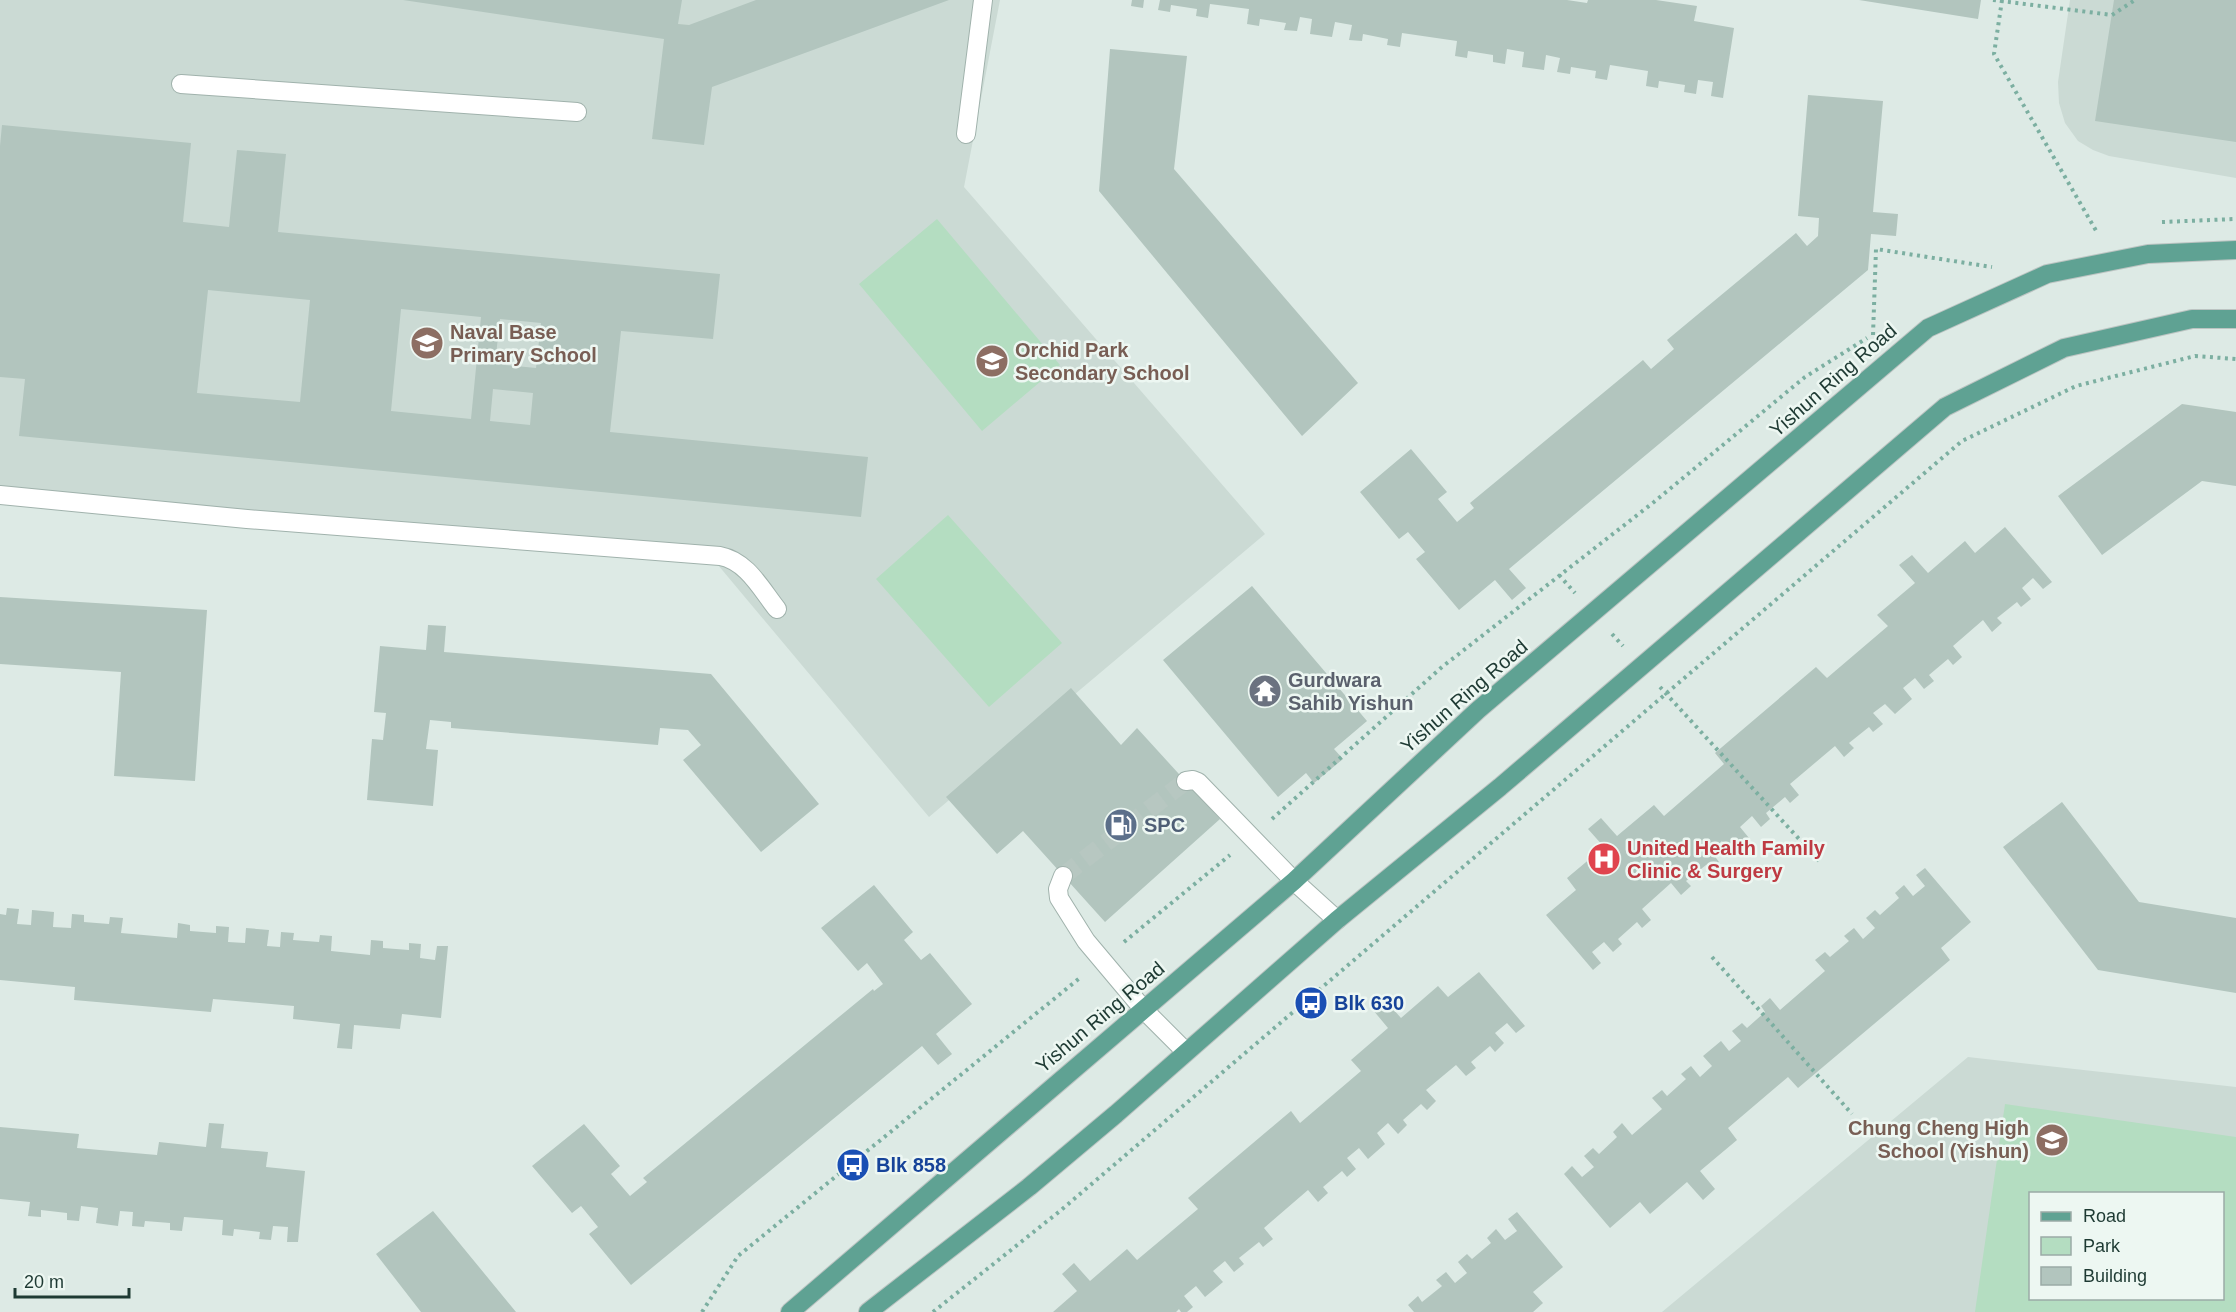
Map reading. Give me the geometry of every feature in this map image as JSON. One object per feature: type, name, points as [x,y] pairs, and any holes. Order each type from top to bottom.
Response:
[{"type":"main road","name":"Yishun Ring Road","points":[[790,1312],[1294,881],[1478,710],[1928,328],[2047,274],[2148,254],[2236,250]]},
{"type":"main road","points":[[867,1312],[1029,1187],[1116,1114],[1337,920],[1508,780],[1945,407],[2064,348],[2192,319],[2236,319]]},
{"type":"lane","points":[[966,134],[983,0]]},
{"type":"lane","points":[[181,84],[577,112]]},
{"type":"lane","points":[[0,495],[247,519],[728,558],[747,570],[777,609]]},
{"type":"lane","points":[[1186,781],[1198,782],[1294,881],[1337,920]]},
{"type":"lane","points":[[1063,876],[1058,889],[1059,898],[1086,941],[1144,1010],[1186,1052]]},
{"type":"path","points":[[1993,0],[2112,15],[2134,0]]},
{"type":"path","points":[[2002,1],[1994,54],[2098,234]]},
{"type":"path","points":[[1873,335],[1876,249],[1993,267]]},
{"type":"path","points":[[933,1312],[1060,1211],[1962,441],[2076,386],[2194,356],[2236,359]]},
{"type":"path","points":[[702,1312],[738,1256],[1252,837],[1442,667],[1654,502]]},
{"type":"path","points":[[1666,694],[1820,862]]},
{"type":"path","points":[[1712,957],[1852,1114]]},
{"type":"shaded area","name":"Naval Base Primary School","points":[[0,0],[1000,0],[964,187],[1265,534],[929,817],[718,565],[0,502]]},
{"type":"shaded area","points":[[2070,0],[2236,0],[2236,178],[2109,156],[2078,141],[2065,123],[2059,103],[2058,82]]},
{"type":"shaded area","name":"Chung Cheng High School (Yishun)","points":[[1968,1057],[2236,1087],[2236,1312],[1662,1312]]},
{"type":"green space","points":[[937,219],[1060,365],[982,431],[859,284]]},
{"type":"green space","points":[[948,515],[1062,643],[989,707],[876,579]]},
{"type":"green space","points":[[2005,1104],[2236,1137],[2236,1312],[1975,1312]]},
{"type":"building","points":[[403,0],[682,0],[678,24],[689,25],[756,0],[949,0],[712,87],[704,145],[652,139],[664,39]]},
{"type":"building","points":[[1132,0],[1144,0],[1143,8],[1131,6]]},
{"type":"building","points":[[1160,0],[1567,0],[1587,3],[1588,0],[1656,0],[1697,6],[1694,21],[1734,28],[1723,98],[1711,96],[1713,82],[1698,80],[1696,94],[1684,92],[1685,85],[1659,81],[1658,88],[1646,86],[1648,71],[1610,65],[1607,80],[1595,78],[1596,71],[1571,67],[1570,74],[1557,72],[1560,58],[1546,55],[1544,70],[1522,67],[1524,52],[1507,49],[1505,64],[1493,62],[1493,55],[1468,51],[1467,58],[1455,56],[1457,41],[1402,33],[1400,47],[1387,45],[1388,39],[1363,34],[1362,41],[1349,40],[1352,25],[1335,22],[1332,37],[1310,34],[1312,19],[1300,17],[1297,31],[1284,30],[1286,23],[1260,19],[1259,26],[1247,24],[1249,9],[1210,4],[1208,18],[1196,16],[1197,9],[1171,5],[1170,12],[1158,10]]},
{"type":"building","points":[[1859,0],[1981,0],[1978,19]]},
{"type":"building","points":[[2114,0],[2236,0],[2236,142],[2095,121]]},
{"type":"building","points":[[1110,49],[1187,56],[1174,169],[1358,383],[1302,436],[1099,191]]},
{"type":"building","points":[[1808,95],[1883,101],[1873,212],[1898,214],[1896,236],[1871,234],[1868,270],[1509,569],[1526,588],[1512,600],[1495,580],[1459,610],[1416,559],[1425,552],[1408,532],[1399,539],[1360,492],[1411,449],[1447,492],[1438,499],[1457,522],[1474,508],[1470,503],[1643,360],[1651,369],[1674,349],[1667,340],[1796,233],[1807,246],[1818,236],[1819,218],[1798,216]]},
{"type":"building","points":[[2,125],[191,143],[183,222],[229,227],[237,150],[286,154],[278,232],[720,274],[713,339],[621,331],[610,432],[868,457],[861,517],[19,436],[25,379],[0,377],[0,146]],"holes":[[[208,290],[310,300],[300,402],[197,393]],[[401,309],[481,317],[471,419],[391,411]],[[500,319],[541,323],[536,368],[495,364]],[[493,389],[533,393],[530,425],[490,421]]]},
{"type":"building","points":[[2182,404],[2236,412],[2236,486],[2202,481],[2102,555],[2058,496]]},
{"type":"building","points":[[2005,527],[2052,582],[2043,589],[2033,578],[2022,588],[2031,599],[2021,607],[2017,602],[1997,618],[2002,623],[1992,632],[1983,620],[1953,646],[1962,657],[1953,665],[1948,659],[1929,675],[1934,681],[1924,689],[1915,678],[1903,688],[1912,699],[1895,714],[1885,704],[1873,713],[1883,724],[1873,732],[1869,727],[1849,743],[1854,748],[1844,757],[1835,746],[1790,784],[1799,795],[1790,803],[1785,797],[1766,813],[1770,819],[1761,827],[1752,816],[1740,827],[1749,838],[1731,852],[1722,841],[1711,851],[1719,862],[1710,870],[1706,865],[1686,881],[1691,886],[1681,895],[1671,883],[1642,909],[1651,920],[1642,928],[1637,922],[1618,939],[1622,944],[1613,952],[1604,942],[1592,952],[1601,963],[1593,970],[1546,915],[1576,890],[1567,878],[1604,847],[1588,829],[1601,818],[1617,836],[1654,805],[1664,816],[1724,764],[1715,753],[1816,667],[1827,678],[1888,626],[1877,615],[1915,583],[1899,565],[1912,555],[1928,573],[1965,541],[1975,553]]},
{"type":"building","name":"Gurdwara Sahib Yishun","points":[[1252,586],[1367,721],[1334,749],[1343,759],[1314,783],[1306,773],[1278,797],[1163,660]]},
{"type":"building","points":[[0,597],[207,610],[195,781],[114,776],[121,672],[0,664]]},
{"type":"building","points":[[428,625],[446,626],[444,652],[711,674],[819,804],[761,852],[683,760],[701,745],[688,730],[660,728],[658,745],[451,728],[451,722],[430,720],[426,749],[438,750],[433,806],[367,800],[372,739],[383,740],[386,713],[374,712],[380,646],[426,650]]},
{"type":"building","points":[[1071,688],[1121,745],[1137,728],[1220,819],[1105,922],[1023,831],[997,854],[946,797]]},
{"type":"building","points":[[2062,802],[2139,902],[2236,918],[2236,993],[2098,970],[2003,847]]},
{"type":"building","points":[[1925,868],[1971,922],[1941,948],[1950,960],[1798,1088],[1788,1077],[1728,1128],[1737,1140],[1700,1171],[1715,1189],[1703,1200],[1687,1182],[1650,1214],[1640,1202],[1610,1228],[1564,1174],[1572,1166],[1582,1177],[1594,1167],[1584,1156],[1593,1148],[1599,1154],[1617,1137],[1613,1132],[1622,1123],[1632,1135],[1662,1109],[1652,1098],[1662,1090],[1667,1096],[1686,1079],[1681,1074],[1691,1066],[1700,1077],[1712,1066],[1703,1056],[1721,1041],[1729,1051],[1741,1041],[1732,1031],[1742,1023],[1747,1028],[1765,1012],[1761,1006],[1770,998],[1780,1010],[1825,971],[1815,960],[1825,952],[1830,957],[1849,941],[1844,936],[1854,928],[1863,939],[1875,928],[1866,918],[1875,910],[1880,915],[1899,898],[1895,893],[1904,885],[1913,896],[1925,886],[1916,875]]},
{"type":"building","points":[[874,885],[913,932],[904,940],[921,960],[930,953],[972,1004],[936,1034],[952,1054],[938,1065],[922,1046],[631,1285],[589,1234],[598,1227],[581,1206],[572,1213],[532,1166],[584,1124],[620,1166],[611,1174],[630,1196],[647,1182],[643,1178],[873,989],[874,991],[883,984],[867,963],[858,971],[821,928]]},
{"type":"building","points":[[7,908],[19,909],[17,924],[31,925],[32,910],[54,912],[53,927],[71,928],[72,914],[84,915],[84,922],[109,924],[110,917],[123,918],[121,933],[177,938],[178,923],[190,925],[190,931],[216,933],[216,926],[229,927],[228,942],[245,943],[246,928],[269,930],[267,946],[280,947],[281,932],[294,933],[293,940],[319,942],[320,935],[332,936],[331,951],[370,955],[371,940],[383,941],[383,948],[409,950],[409,943],[421,944],[420,958],[435,960],[437,946],[448,946],[441,1018],[402,1014],[400,1029],[354,1025],[352,1049],[337,1048],[340,1024],[293,1019],[294,1006],[213,999],[211,1012],[74,1000],[75,987],[0,980],[0,914],[6,915]]},
{"type":"building","points":[[1479,972],[1525,1026],[1516,1033],[1507,1023],[1495,1033],[1504,1043],[1495,1052],[1490,1046],[1471,1062],[1476,1068],[1466,1076],[1456,1065],[1426,1090],[1436,1101],[1427,1110],[1421,1104],[1403,1120],[1407,1125],[1398,1134],[1388,1123],[1377,1133],[1385,1144],[1368,1159],[1359,1148],[1347,1158],[1356,1169],[1347,1177],[1342,1171],[1323,1187],[1328,1193],[1318,1202],[1308,1190],[1264,1228],[1273,1239],[1263,1247],[1259,1242],[1239,1258],[1244,1264],[1234,1272],[1225,1261],[1213,1271],[1223,1282],[1205,1297],[1196,1286],[1184,1296],[1193,1307],[1187,1312],[1181,1312],[1179,1309],[1176,1312],[1053,1312],[1077,1291],[1062,1274],[1074,1263],[1090,1281],[1127,1249],[1137,1260],[1198,1209],[1188,1198],[1291,1111],[1300,1123],[1361,1071],[1351,1060],[1388,1028],[1373,1010],[1385,1000],[1401,1018],[1438,986],[1448,997]]},
{"type":"building","points":[[209,1123],[224,1124],[221,1148],[268,1152],[266,1167],[305,1171],[298,1242],[287,1242],[288,1227],[273,1226],[271,1240],[259,1239],[260,1232],[234,1229],[233,1236],[222,1235],[223,1220],[184,1217],[182,1231],[170,1230],[170,1223],[145,1221],[144,1227],[132,1226],[133,1212],[120,1211],[118,1226],[96,1223],[98,1208],[81,1206],[79,1221],[67,1220],[67,1213],[41,1210],[41,1217],[28,1216],[30,1202],[0,1199],[0,1127],[79,1134],[77,1148],[157,1155],[159,1142],[206,1147]]},
{"type":"building","points":[[433,1211],[516,1312],[421,1312],[376,1254]]},
{"type":"building","points":[[1517,1212],[1563,1267],[1533,1292],[1543,1303],[1533,1312],[1414,1312],[1408,1305],[1418,1296],[1422,1302],[1442,1286],[1436,1280],[1446,1272],[1455,1283],[1467,1273],[1458,1262],[1467,1254],[1472,1259],[1491,1243],[1487,1238],[1496,1229],[1505,1240],[1517,1231],[1508,1219]]},
{"type":"tunnel","points":[[1063,876],[1186,781]]},
{"type":"place","name":"Naval Base Primary School","points":[[427,343]]},
{"type":"place","name":"Orchid Park Secondary School","points":[[992,361]]},
{"type":"place","name":"Gurdwara Sahib Yishun","points":[[1265,691]]},
{"type":"place","name":"SPC","points":[[1121,825]]},
{"type":"place","name":"United Health Family Clinic & Surgery","points":[[1604,859]]},
{"type":"place","name":"Blk 630","points":[[1311,1003]]},
{"type":"place","name":"Chung Cheng High School (Yishun)","points":[[2052,1140]]},
{"type":"place","name":"Blk 858","points":[[853,1165]]}]
